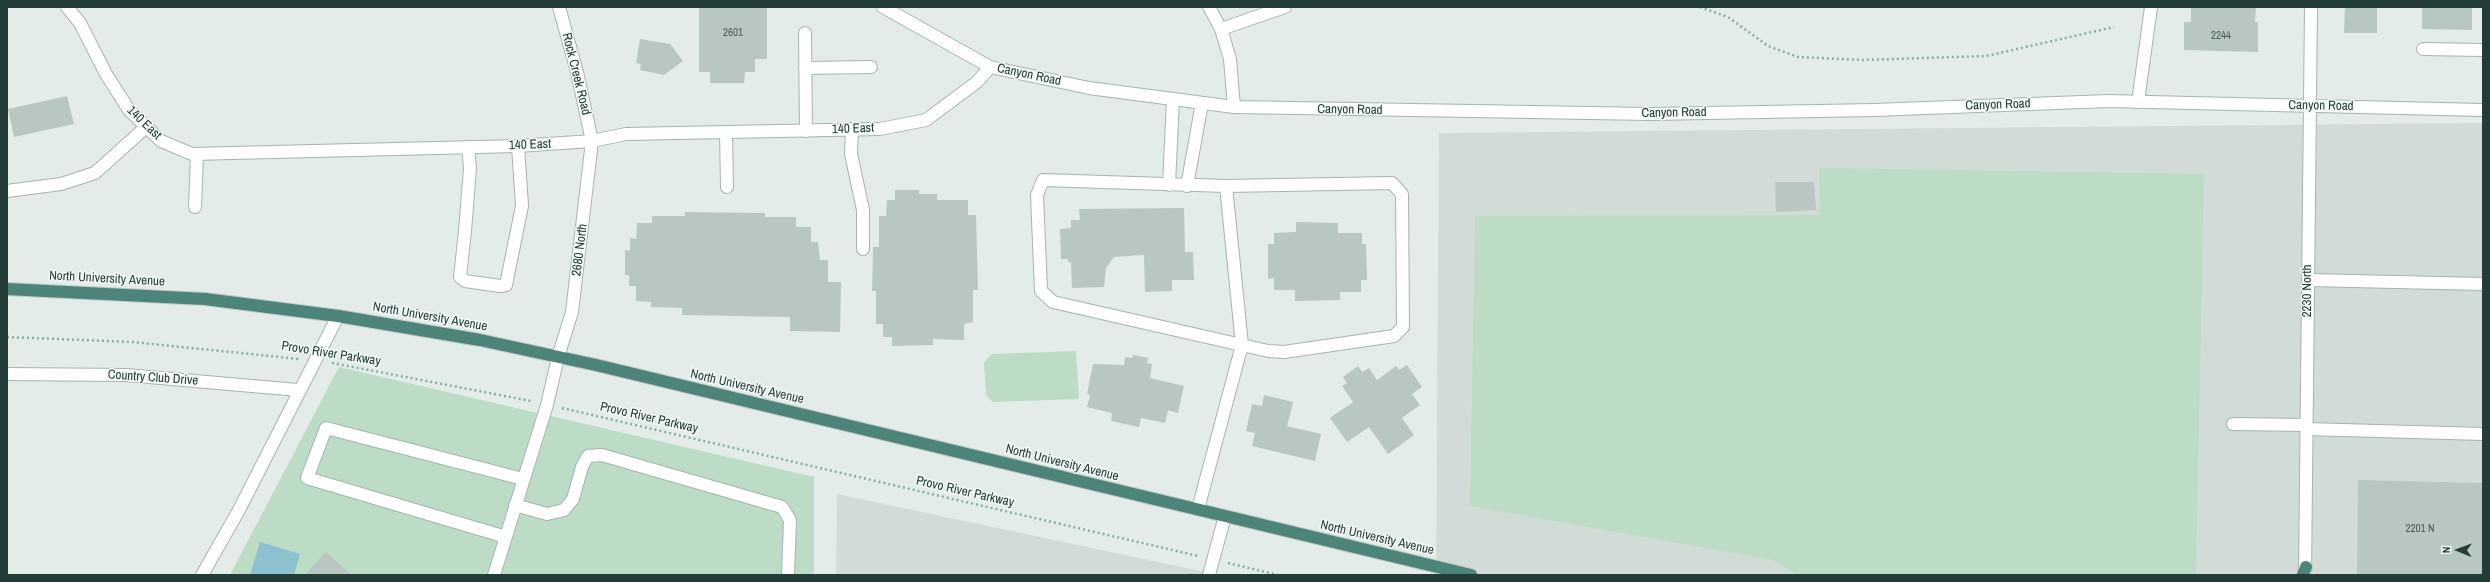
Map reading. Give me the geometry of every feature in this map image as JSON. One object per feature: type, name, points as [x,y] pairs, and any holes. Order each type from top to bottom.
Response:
[{"type":"highway","name":"North University Avenue","points":[[7,290],[205,299],[338,316],[480,340],[558,357],[1471,575]]},
{"type":"main road","name":"140 East","points":[[67,7],[80,23],[129,110],[161,140],[197,154],[518,146],[592,141],[626,134],[880,129],[926,120],[977,82],[990,66]]},
{"type":"main road","name":"Rock Creek Road","points":[[559,7],[577,72],[592,141]]},
{"type":"main road","name":"Canyon Road","points":[[883,7],[990,66],[1089,88],[1234,107],[1650,114],[2138,102],[2483,110]]},
{"type":"main road","points":[[1209,7],[1221,30],[1230,59],[1234,107]]},
{"type":"main road","points":[[1221,30],[1285,7]]},
{"type":"main road","points":[[2138,102],[2151,7]]},
{"type":"main road","name":"2230 North","points":[[2305,572],[2311,7]]},
{"type":"main road","points":[[805,33],[806,131]]},
{"type":"main road","points":[[2423,49],[2483,50]]},
{"type":"main road","points":[[805,68],[871,67]]},
{"type":"main road","points":[[1169,185],[1173,99]]},
{"type":"main road","points":[[1187,186],[1202,103]]},
{"type":"main road","points":[[7,191],[61,184],[95,173],[146,127]]},
{"type":"main road","points":[[852,129],[852,154],[863,210],[863,249]]},
{"type":"main road","points":[[726,133],[727,187]]},
{"type":"main road","name":"2680 North","points":[[494,575],[547,405],[558,357],[572,312],[592,141]]},
{"type":"main road","points":[[468,147],[470,168],[466,231],[460,277],[465,281],[500,286],[506,285],[522,206],[518,146]]},
{"type":"main road","points":[[195,207],[197,154]]},
{"type":"main road","points":[[1043,180],[1169,185],[1226,186],[1392,184],[1402,194],[1403,327],[1394,336],[1284,352],[1242,345],[1053,302],[1041,291],[1037,195],[1043,180]]},
{"type":"main road","points":[[1198,510],[1242,345],[1226,186]]},
{"type":"main road","points":[[2308,280],[2483,284]]},
{"type":"main road","points":[[202,575],[239,510],[298,390],[338,316]]},
{"type":"main road","name":"Country Club Drive","points":[[7,374],[126,375],[298,390]]},
{"type":"main road","points":[[2233,424],[2483,434]]},
{"type":"main road","points":[[506,538],[307,478],[326,428],[523,479]]},
{"type":"main road","points":[[515,505],[547,514],[564,510],[573,499],[582,467],[588,456],[602,455],[782,507],[790,520],[788,575]]},
{"type":"main road","points":[[1209,575],[1225,516]]},
{"type":"path","points":[[1700,7],[1728,17],[1768,46],[1805,57],[1863,60],[1986,56],[2114,27]]},
{"type":"path","name":"Provo River Parkway","points":[[7,337],[133,342],[314,361],[547,405],[1278,575]]},
{"type":"shaded area","points":[[2483,123],[2483,575],[1436,575],[1439,133]]},
{"type":"shaded area","points":[[837,494],[1219,575],[836,575]]},
{"type":"green space","points":[[1819,168],[2204,174],[2196,575],[1798,575],[1773,560],[1470,506],[1475,216],[1820,215]]},
{"type":"green space","points":[[1076,351],[1079,399],[993,402],[986,395],[984,362],[992,354]]},
{"type":"green space","points":[[339,367],[814,477],[814,575],[230,575]]},
{"type":"water","points":[[260,542],[300,554],[294,575],[250,575]]},
{"type":"building","points":[[699,7],[767,7],[767,59],[755,59],[755,72],[745,72],[744,83],[710,83],[710,72],[699,72]]},
{"type":"building","points":[[2191,7],[2256,7],[2255,22],[2258,22],[2258,52],[2184,50],[2184,22],[2191,22]]},
{"type":"building","points":[[2345,7],[2377,7],[2377,33],[2344,33]]},
{"type":"building","points":[[2422,7],[2472,7],[2472,30],[2422,29]]},
{"type":"building","points":[[640,39],[670,44],[683,61],[664,75],[640,70],[641,64],[636,63]]},
{"type":"building","points":[[67,96],[74,124],[14,137],[8,109]]},
{"type":"building","points":[[1775,182],[1814,182],[1816,210],[1776,212]]},
{"type":"building","points":[[895,190],[919,190],[919,194],[937,194],[937,200],[968,200],[968,215],[976,215],[978,290],[973,290],[973,322],[964,324],[964,340],[933,339],[933,345],[892,346],[892,337],[883,337],[883,324],[876,324],[876,291],[872,291],[873,247],[879,247],[879,216],[886,216],[887,200],[895,200]]},
{"type":"building","points":[[1184,208],[1185,252],[1193,252],[1194,280],[1172,280],[1172,291],[1145,292],[1144,255],[1114,257],[1106,268],[1104,287],[1072,288],[1071,262],[1068,262],[1068,259],[1061,259],[1060,229],[1071,228],[1071,220],[1080,220],[1079,209]]},
{"type":"building","points":[[685,212],[765,213],[765,217],[796,217],[796,227],[811,227],[811,242],[818,242],[820,260],[828,260],[828,282],[841,282],[840,332],[790,331],[790,317],[682,315],[682,308],[651,307],[651,302],[636,301],[636,286],[629,286],[629,275],[625,275],[625,250],[630,251],[630,238],[636,239],[637,223],[652,223],[652,216],[685,216]]},
{"type":"building","points":[[1296,222],[1338,223],[1338,233],[1362,233],[1362,244],[1366,244],[1367,280],[1361,280],[1361,292],[1340,292],[1340,300],[1295,301],[1295,290],[1274,290],[1274,278],[1268,279],[1268,244],[1274,244],[1274,233],[1296,232]]},
{"type":"building","points":[[1133,355],[1148,358],[1147,363],[1152,364],[1150,378],[1184,386],[1178,413],[1168,410],[1165,423],[1141,418],[1139,427],[1111,421],[1112,413],[1087,407],[1090,395],[1087,394],[1093,364],[1124,365],[1125,357],[1132,358]]},
{"type":"building","points":[[1407,365],[1422,387],[1412,394],[1420,405],[1402,418],[1414,435],[1388,454],[1369,427],[1347,442],[1330,418],[1353,402],[1342,386],[1347,383],[1343,377],[1358,366],[1362,372],[1369,368],[1377,380],[1396,366],[1399,370]]},
{"type":"building","points":[[1264,395],[1293,402],[1287,426],[1321,434],[1315,461],[1252,446],[1255,433],[1246,431],[1252,404],[1262,406]]},
{"type":"building","points":[[2358,480],[2483,483],[2483,575],[2357,575]]},
{"type":"building","points":[[326,552],[351,575],[305,575]]}]
